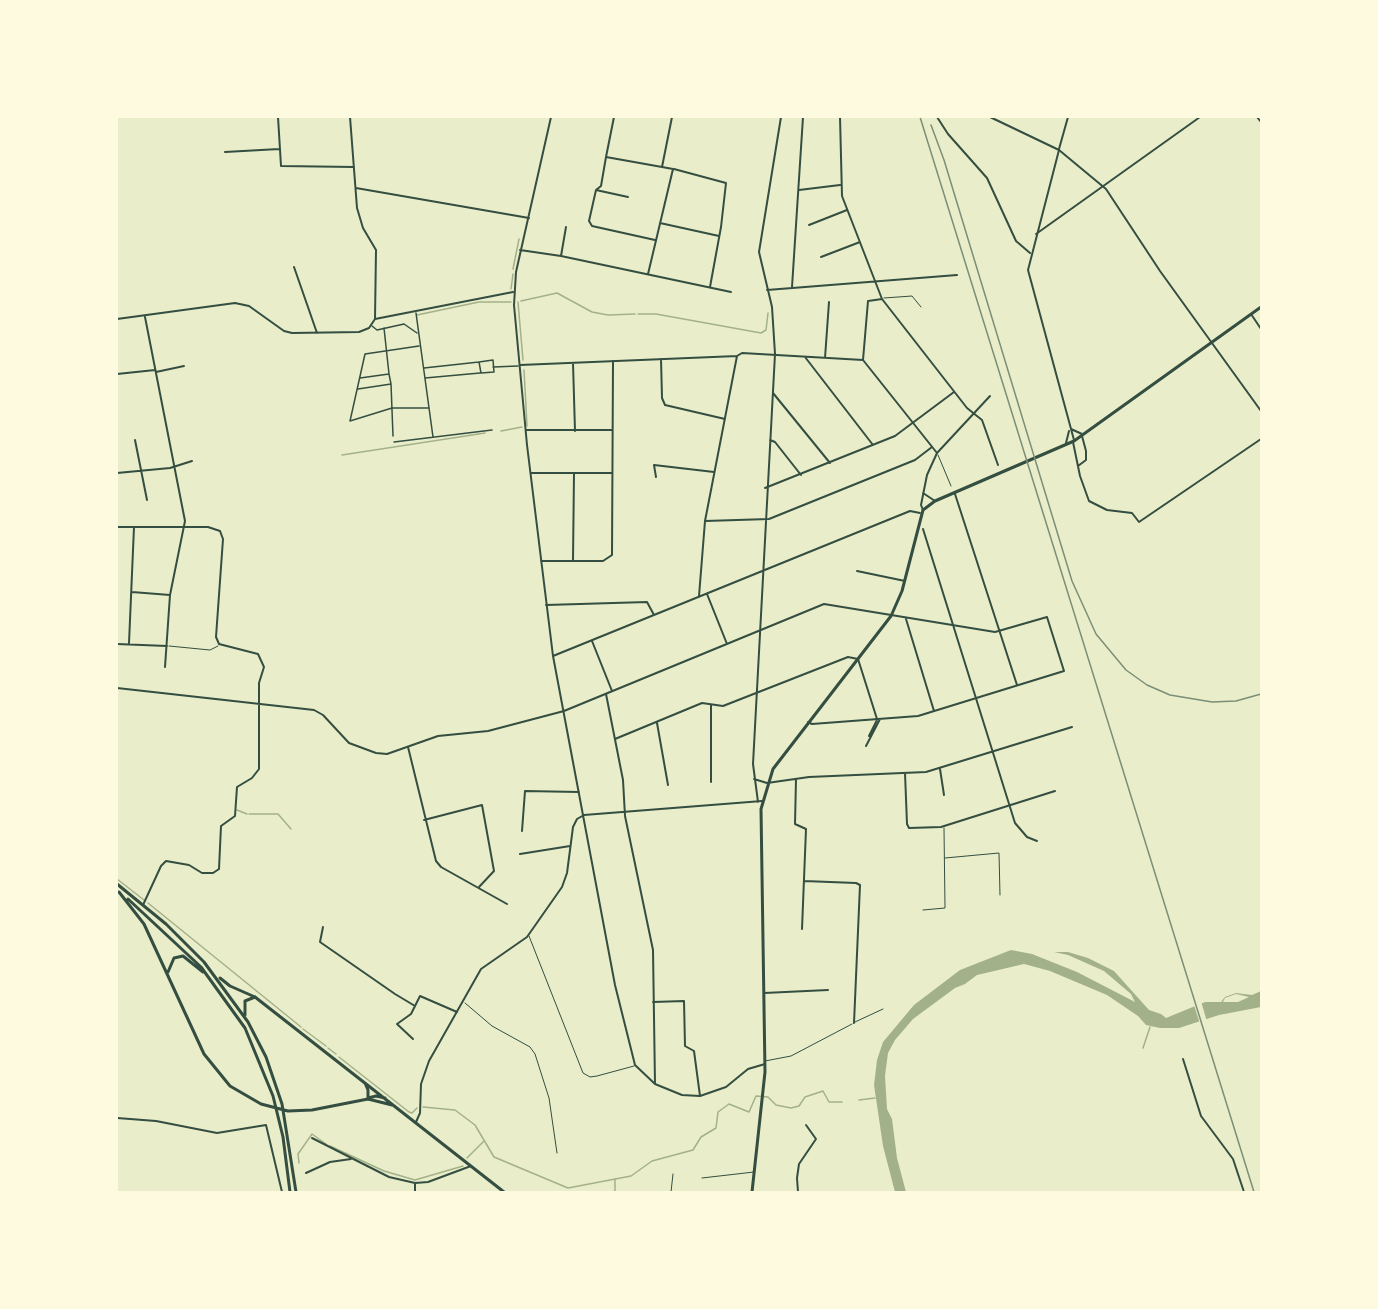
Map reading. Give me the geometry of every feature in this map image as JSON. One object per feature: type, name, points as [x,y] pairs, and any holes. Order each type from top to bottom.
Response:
[{"type":"main road","points":[[752,1192],[765,1063],[760,802],[783,753],[891,616],[905,580],[921,512],[935,501],[1065,446],[1083,436],[1261,307]]},
{"type":"main road","points":[[117,884],[189,946],[215,975],[249,1022]]},
{"type":"main road","points":[[118,891],[138,913],[214,1069],[236,1091],[261,1104],[299,1111],[376,1096],[387,1099]]},
{"type":"main road","points":[[118,891],[168,933],[215,984],[245,1028],[268,1081],[281,1125],[290,1192]]},
{"type":"main road","points":[[168,974],[171,961],[183,956],[215,984]]},
{"type":"main road","points":[[215,975],[230,986],[255,997],[504,1192]]},
{"type":"main road","points":[[255,997],[247,999],[244,1004],[282,1104],[296,1192]]},
{"type":"main road","points":[[364,1081],[368,1090],[368,1099]]},
{"type":"main road","points":[[368,1099],[371,1092],[369,1084]]},
{"type":"main road","points":[[368,1099],[396,1106]]},
{"type":"street","points":[[278,117],[280,163],[284,167],[354,167]]},
{"type":"street","points":[[117,320],[213,305],[244,304],[287,333],[359,332],[372,326],[375,319],[376,250],[359,216],[350,117]]},
{"type":"street","points":[[551,117],[520,250],[514,292],[519,366],[553,656],[615,985],[635,1065],[655,1084],[682,1095],[700,1096],[726,1087],[748,1069],[765,1063]]},
{"type":"street","points":[[614,117],[601,186],[596,190],[589,221],[592,226],[654,240]]},
{"type":"street","points":[[662,167],[672,117]]},
{"type":"street","points":[[416,1122],[420,1113],[424,1072],[481,969],[528,935],[562,886],[567,873],[575,821],[584,814],[760,802],[754,779],[766,488],[775,354],[773,316],[759,252],[781,117]]},
{"type":"street","points":[[792,287],[803,117]]},
{"type":"street","points":[[840,117],[840,185],[882,299],[954,392],[982,420],[998,465]]},
{"type":"street","points":[[937,117],[948,134],[987,178],[1016,241],[1021,248],[1031,254]]},
{"type":"street","points":[[990,117],[1059,150],[1104,187],[1211,343],[1261,411]]},
{"type":"street","points":[[1068,117],[1031,254],[1030,281],[1070,428],[1077,466],[1084,492],[1089,501],[1107,510],[1132,513],[1139,522],[1261,439]]},
{"type":"street","points":[[1036,235],[1200,117]]},
{"type":"street","points":[[1257,117],[1261,122]]},
{"type":"street","points":[[225,152],[279,149]]},
{"type":"street","points":[[606,157],[673,169],[726,183],[720,236],[710,286]]},
{"type":"street","points":[[648,274],[654,240],[673,169]]},
{"type":"street","points":[[799,190],[840,185]]},
{"type":"street","points":[[356,188],[529,218]]},
{"type":"street","points":[[596,190],[628,197]]},
{"type":"street","points":[[809,225],[848,210]]},
{"type":"street","points":[[660,223],[720,236]]},
{"type":"street","points":[[561,256],[566,228]]},
{"type":"street","points":[[821,257],[860,242]]},
{"type":"street","points":[[520,250],[561,256],[731,292]]},
{"type":"street","points":[[294,267],[317,333]]},
{"type":"street","points":[[767,290],[957,274]]},
{"type":"street","points":[[375,319],[468,299],[514,292]]},
{"type":"street","points":[[882,299],[868,302],[863,360],[937,453]]},
{"type":"street","points":[[825,358],[829,302]]},
{"type":"street","points":[[416,312],[433,437]]},
{"type":"street","points":[[1251,314],[1261,329]]},
{"type":"street","points":[[145,317],[184,527],[170,595],[165,667]]},
{"type":"street","points":[[372,326],[377,330],[404,324],[418,334]]},
{"type":"street","points":[[384,328],[391,384],[393,436]]},
{"type":"street","points":[[419,346],[365,354],[350,421],[392,408],[429,408]]},
{"type":"street","points":[[494,367],[737,356],[742,353],[863,360]]},
{"type":"street","points":[[699,597],[705,521],[737,356]]},
{"type":"street","points":[[804,357],[873,446]]},
{"type":"street","points":[[661,359],[662,398],[665,405],[725,418]]},
{"type":"street","points":[[423,368],[493,360],[494,367],[494,372],[424,378]]},
{"type":"street","points":[[541,561],[603,561],[612,555],[613,361]]},
{"type":"street","points":[[479,362],[481,373]]},
{"type":"street","points":[[573,363],[575,431]]},
{"type":"street","points":[[117,374],[184,366]]},
{"type":"street","points":[[360,378],[389,374]]},
{"type":"street","points":[[357,389],[391,384]]},
{"type":"street","points":[[773,392],[830,463]]},
{"type":"street","points":[[766,488],[873,446],[914,423],[954,392]]},
{"type":"street","points":[[553,656],[910,511],[921,512],[927,475],[937,453],[990,396]]},
{"type":"street","points":[[1070,428],[1083,436],[1086,460],[1077,466]]},
{"type":"street","points":[[1065,446],[1070,428]]},
{"type":"street","points":[[394,442],[492,430]]},
{"type":"street","points":[[526,430],[612,430]]},
{"type":"street","points":[[135,440],[147,500]]},
{"type":"street","points":[[770,440],[775,442],[801,475]]},
{"type":"street","points":[[705,521],[766,520],[915,460],[932,447]]},
{"type":"street","points":[[117,473],[174,466],[192,461]]},
{"type":"street","points":[[656,477],[654,465],[714,472]]},
{"type":"street","points":[[531,473],[612,473]]},
{"type":"street","points":[[573,560],[574,473]]},
{"type":"street","points":[[923,493],[935,501]]},
{"type":"street","points":[[955,494],[1017,685]]},
{"type":"street","points":[[117,527],[208,527],[220,531],[223,539],[215,629],[219,644],[250,651],[261,658],[264,667],[259,683],[261,703],[259,769],[252,778],[237,787],[235,816],[221,826],[219,869],[213,873],[202,873],[189,865],[166,861],[143,905]]},
{"type":"street","points":[[129,643],[134,527]]},
{"type":"street","points":[[923,529],[1018,830],[1037,841]]},
{"type":"street","points":[[857,571],[905,580]]},
{"type":"street","points":[[132,592],[170,595]]},
{"type":"street","points":[[707,594],[727,644]]},
{"type":"street","points":[[546,604],[647,602],[654,615]]},
{"type":"street","points":[[117,688],[314,710],[323,715],[343,738],[376,753],[387,754],[438,736],[488,731],[564,711],[829,604],[953,626],[1000,631],[1047,617],[1064,671],[918,716],[812,724],[808,722]]},
{"type":"street","points":[[906,618],[934,711]]},
{"type":"street","points":[[592,641],[612,691]]},
{"type":"street","points":[[117,644],[167,646]]},
{"type":"street","points":[[615,739],[702,703],[723,706],[835,660],[848,657],[858,659],[878,719],[866,746]]},
{"type":"street","points":[[606,694],[623,780],[625,813],[651,936],[655,1084]]},
{"type":"street","points":[[711,705],[711,782]]},
{"type":"street","points":[[869,736],[878,719]]},
{"type":"street","points":[[657,722],[668,785]]},
{"type":"street","points":[[754,779],[767,783],[940,769],[1072,726]]},
{"type":"street","points":[[408,746],[424,820],[436,861],[507,904]]},
{"type":"street","points":[[940,769],[944,795]]},
{"type":"street","points":[[905,773],[909,828],[944,826],[1055,791]]},
{"type":"street","points":[[796,779],[796,826],[804,826],[806,829],[802,929]]},
{"type":"street","points":[[522,831],[525,791],[580,792]]},
{"type":"street","points":[[424,820],[482,805],[494,871],[478,888]]},
{"type":"street","points":[[520,855],[570,846]]},
{"type":"street","points":[[804,881],[860,885],[854,1023]]},
{"type":"street","points":[[323,927],[320,942],[416,1006]]},
{"type":"street","points":[[764,993],[828,990]]},
{"type":"street","points":[[413,1039],[397,1024],[411,1014],[420,996],[457,1012]]},
{"type":"street","points":[[653,1002],[684,1001],[685,1046],[694,1051],[700,1096]]},
{"type":"street","points":[[1183,1059],[1201,1116],[1233,1159],[1244,1192]]},
{"type":"street","points":[[117,1118],[156,1121],[217,1133],[266,1125],[282,1192]]},
{"type":"street","points":[[798,1192],[796,1178],[799,1164],[816,1140],[806,1125]]},
{"type":"street","points":[[312,1138],[389,1177],[415,1183],[428,1182],[471,1166]]},
{"type":"street","points":[[306,1173],[330,1162],[351,1159]]},
{"type":"street","points":[[415,1183],[415,1192]]},
{"type":"lane","points":[[882,299],[912,296],[921,307]]},
{"type":"lane","points":[[937,453],[951,486]]},
{"type":"lane","points":[[167,646],[210,650],[219,644]]},
{"type":"lane","points":[[923,910],[945,908],[944,826]]},
{"type":"lane","points":[[945,858],[999,853],[1000,895]]},
{"type":"lane","points":[[528,935],[585,1075],[597,1076],[635,1065]]},
{"type":"lane","points":[[463,1002],[492,1026],[530,1047],[535,1054],[549,1098],[557,1154]]},
{"type":"lane","points":[[765,1063],[791,1056],[883,1009]]},
{"type":"lane","points":[[702,1178],[754,1172]]},
{"type":"lane","points":[[671,1192],[673,1174]]},
{"type":"shaded area","points":[[1011,950],[1032,954],[1077,972],[1135,1002],[1131,994],[1104,971],[1068,955],[1054,952],[1068,952],[1088,958],[1114,971],[1149,1010],[1166,1018],[1205,1002],[1221,1002],[1225,997],[1236,993],[1252,995],[1261,991],[1261,1007],[1219,1015],[1179,1028],[1160,1028],[1146,1025],[1138,1016],[1107,995],[1050,971],[1024,964],[977,975],[913,1019],[895,1040],[888,1053],[885,1076],[887,1109],[892,1119],[897,1158],[906,1192],[895,1192],[883,1146],[874,1085],[877,1060],[883,1042],[914,1005],[960,970]],"holes":[[[1236,994],[1249,997],[1238,1002],[1223,1002],[1225,998]]]},
{"type":"pier","points":[[1201,1001],[1207,1022],[1200,1024],[1194,1005]]},
{"type":"waterway","points":[[513,269],[519,239]]},
{"type":"waterway","points":[[511,289],[513,274]]},
{"type":"waterway","points":[[521,301],[557,293],[592,312],[608,315],[635,314]]},
{"type":"waterway","points":[[417,315],[479,302],[511,302]]},
{"type":"waterway","points":[[518,302],[523,360]]},
{"type":"waterway","points":[[638,314],[656,314],[761,333],[766,330],[768,313]]},
{"type":"waterway","points":[[524,370],[527,426]]},
{"type":"waterway","points":[[501,431],[522,427]]},
{"type":"waterway","points":[[342,455],[485,433]]},
{"type":"waterway","points":[[237,810],[247,814]]},
{"type":"waterway","points":[[249,814],[278,814],[291,829]]},
{"type":"waterway","points":[[117,879],[144,900]]},
{"type":"waterway","points":[[148,903],[301,1027]]},
{"type":"waterway","points":[[1143,1048],[1150,1027]]},
{"type":"waterway","points":[[303,1029],[326,1046]]},
{"type":"waterway","points":[[328,1048],[336,1054]]},
{"type":"waterway","points":[[339,1057],[409,1112],[412,1113],[417,1108]]},
{"type":"waterway","points":[[423,1107],[455,1110],[475,1125],[494,1157],[568,1188],[631,1176],[652,1161],[693,1150],[701,1137],[716,1128],[718,1112],[729,1104],[749,1112],[756,1096],[768,1097],[776,1105],[791,1108],[799,1106],[805,1097],[823,1091],[829,1102],[842,1102]]},
{"type":"waterway","points":[[859,1100],[875,1098]]},
{"type":"waterway","points":[[299,1163],[298,1154],[312,1134],[326,1144]]},
{"type":"waterway","points":[[467,1158],[484,1141]]},
{"type":"waterway","points":[[330,1146],[384,1171],[415,1180],[463,1166]]},
{"type":"waterway","points":[[615,1179],[615,1192]]},
{"type":"railway","points":[[920,117],[1254,1192]]},
{"type":"railway","points":[[931,125],[944,160],[1072,581],[1096,634],[1126,670],[1147,685],[1170,695],[1212,702],[1236,701],[1261,694]]}]
